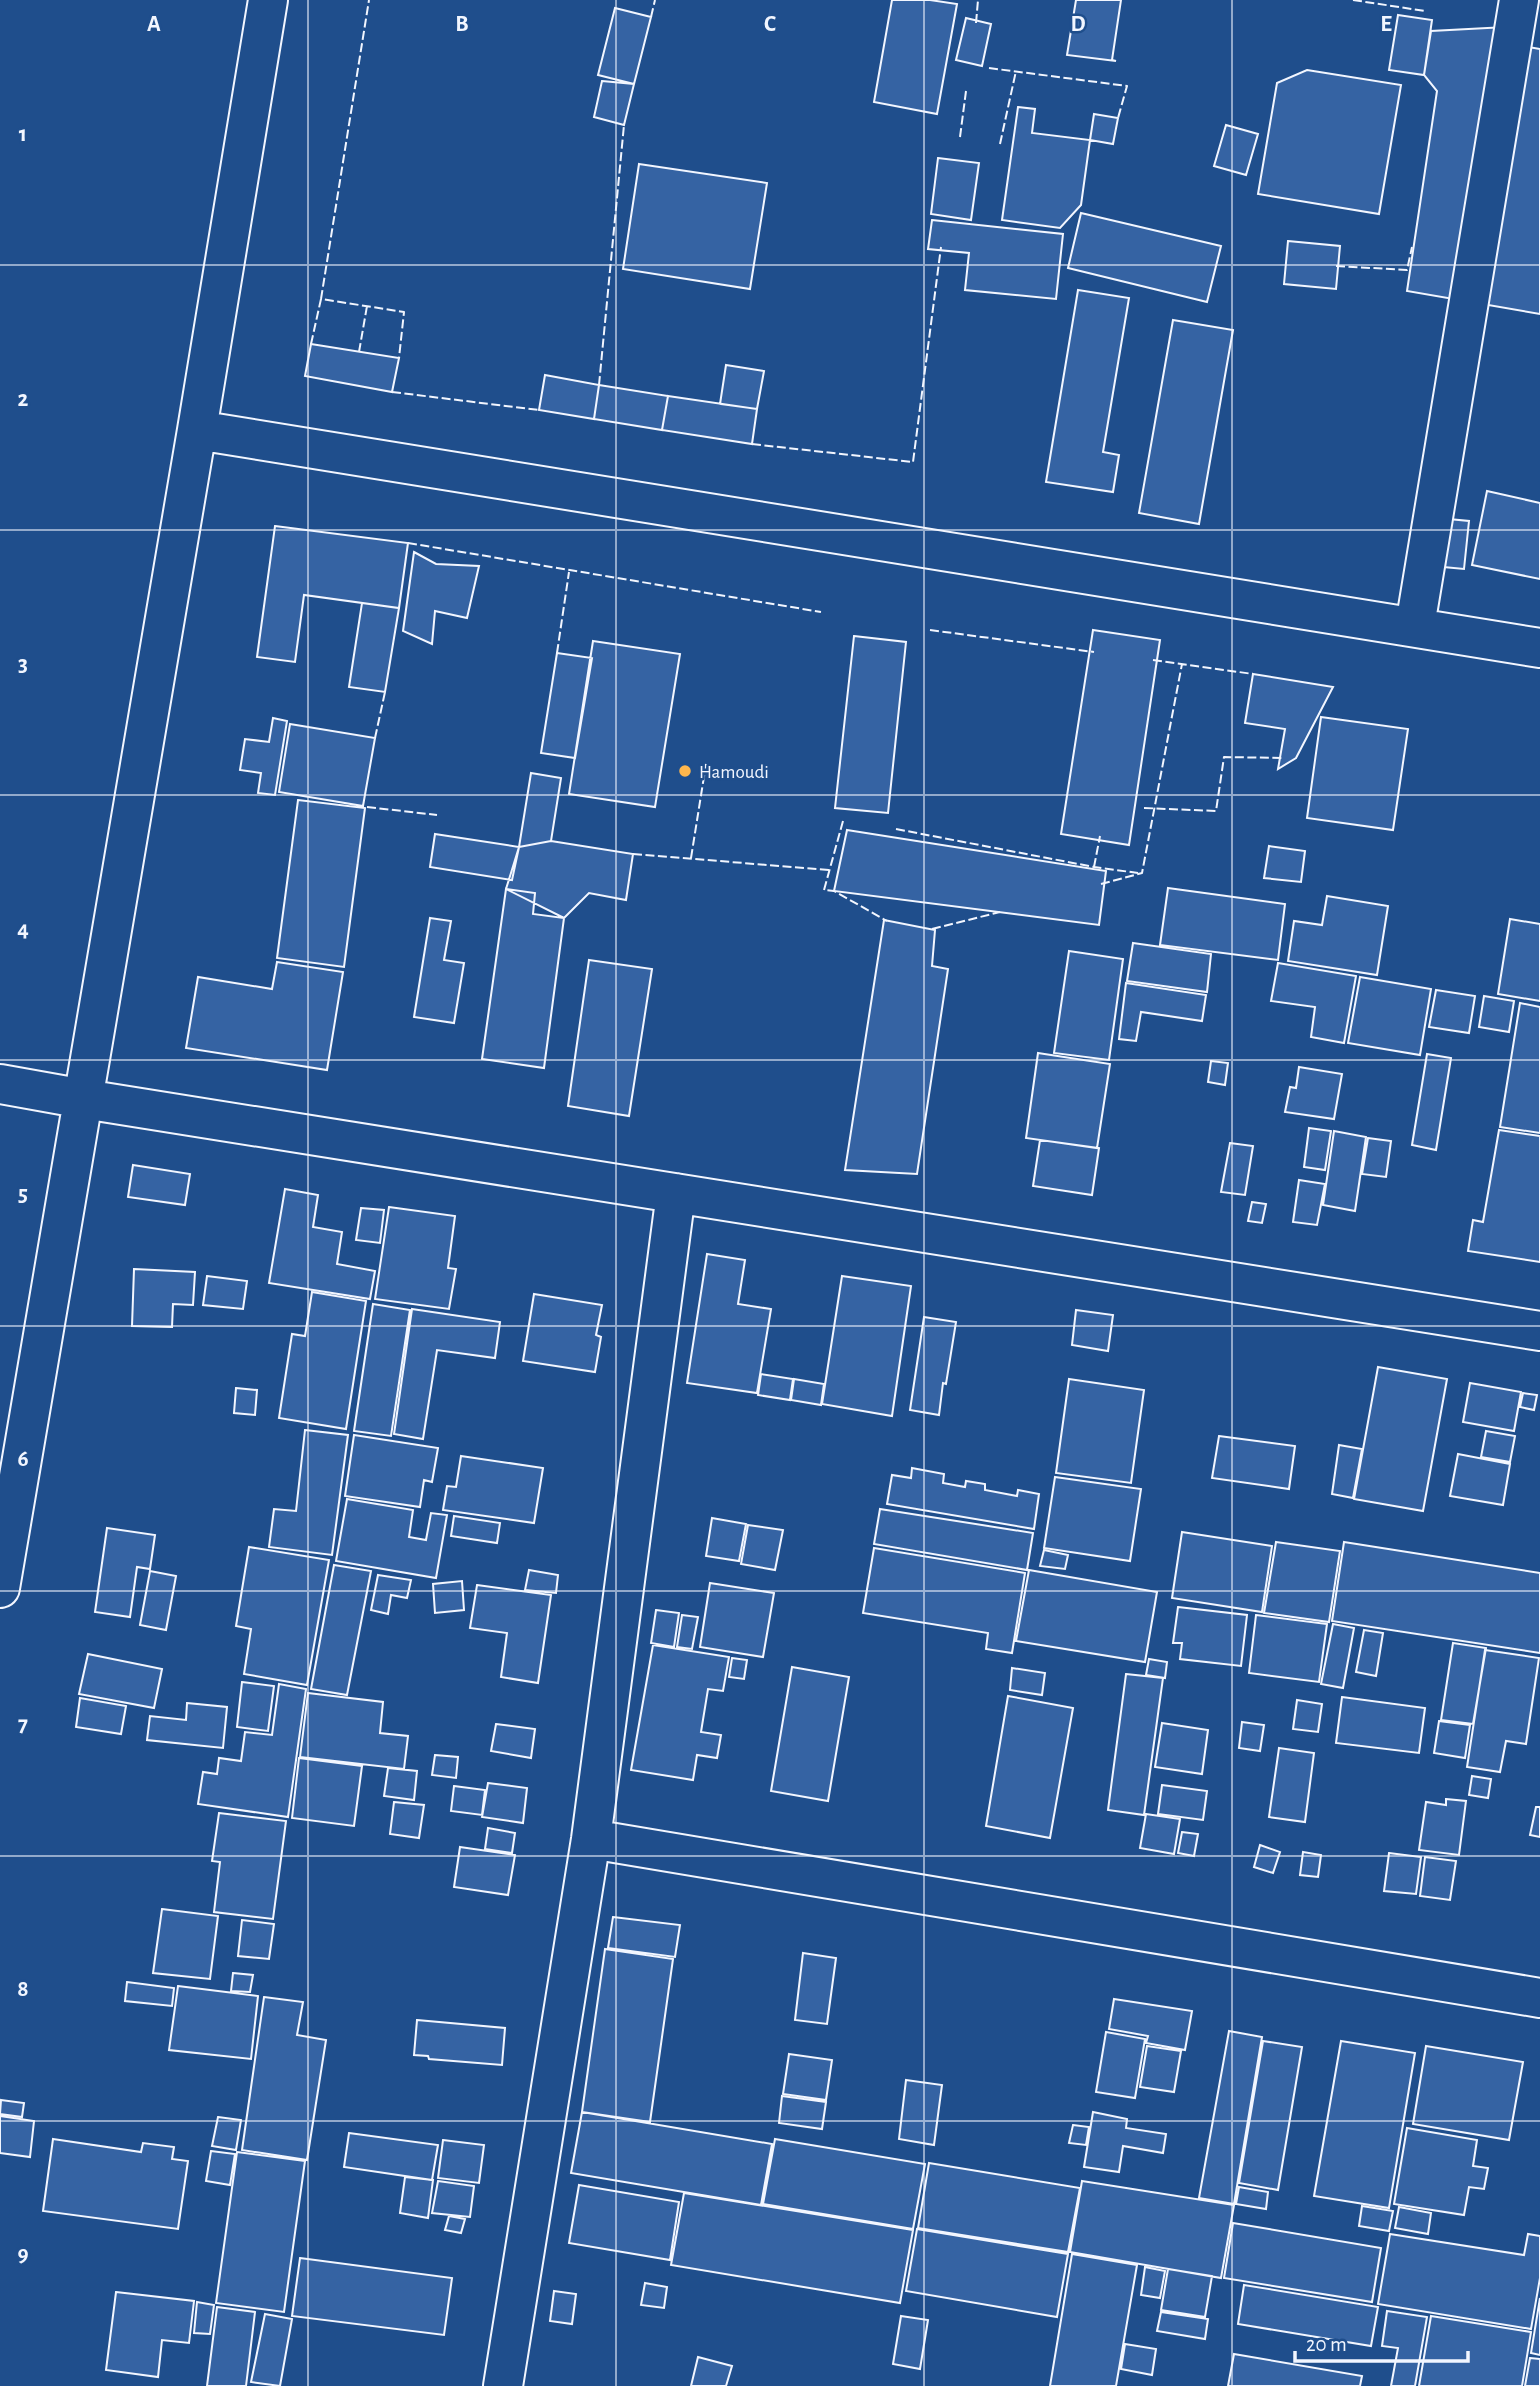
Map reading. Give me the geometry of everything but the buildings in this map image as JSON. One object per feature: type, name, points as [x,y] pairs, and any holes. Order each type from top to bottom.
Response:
[{"type":"street","points":[[0,1588],[268,0]]},
{"type":"street","points":[[1415,626],[1519,0]]},
{"type":"street","points":[[197,430],[1540,648]]},
{"type":"street","points":[[0,1084],[1540,1331]]},
{"type":"street","points":[[503,2386],[591,1839],[676,1193]]},
{"type":"street","points":[[591,1839],[1540,1997]]},
{"type":"fence","points":[[321,299],[369,0]]},
{"type":"fence","points":[[651,17],[655,0]]},
{"type":"fence","points":[[976,23],[978,0]]},
{"type":"fence","points":[[1353,0],[1425,11]]},
{"type":"fence","points":[[989,68],[1127,86],[1118,118]]},
{"type":"fence","points":[[1000,144],[1016,71]]},
{"type":"fence","points":[[960,137],[966,91]]},
{"type":"fence","points":[[599,385],[624,125]]},
{"type":"fence","points":[[752,444],[913,462],[941,247]]},
{"type":"fence","points":[[1336,266],[1407,270],[1412,247]]},
{"type":"fence","points":[[311,344],[321,299],[404,312],[399,358]]},
{"type":"fence","points":[[359,352],[367,306]]},
{"type":"fence","points":[[392,392],[539,410]]},
{"type":"fence","points":[[408,543],[821,612]]},
{"type":"fence","points":[[557,653],[569,572]]},
{"type":"fence","points":[[930,630],[1094,652]]},
{"type":"fence","points":[[1153,660],[1253,674]]},
{"type":"fence","points":[[1101,884],[1142,873],[1182,664]]},
{"type":"fence","points":[[375,738],[385,692]]},
{"type":"fence","points":[[1144,808],[1216,811],[1224,757],[1282,758]]},
{"type":"fence","points":[[691,858],[706,764]]},
{"type":"fence","points":[[367,807],[437,815]]},
{"type":"fence","points":[[843,821],[824,890],[834,891],[887,921]]},
{"type":"fence","points":[[896,829],[1138,873]]},
{"type":"fence","points":[[1094,867],[1100,836]]},
{"type":"fence","points":[[633,854],[829,870]]},
{"type":"fence","points":[[932,929],[1000,912]]},
{"type":"place","name":"Hamoudi","points":[[685,771]]}]
